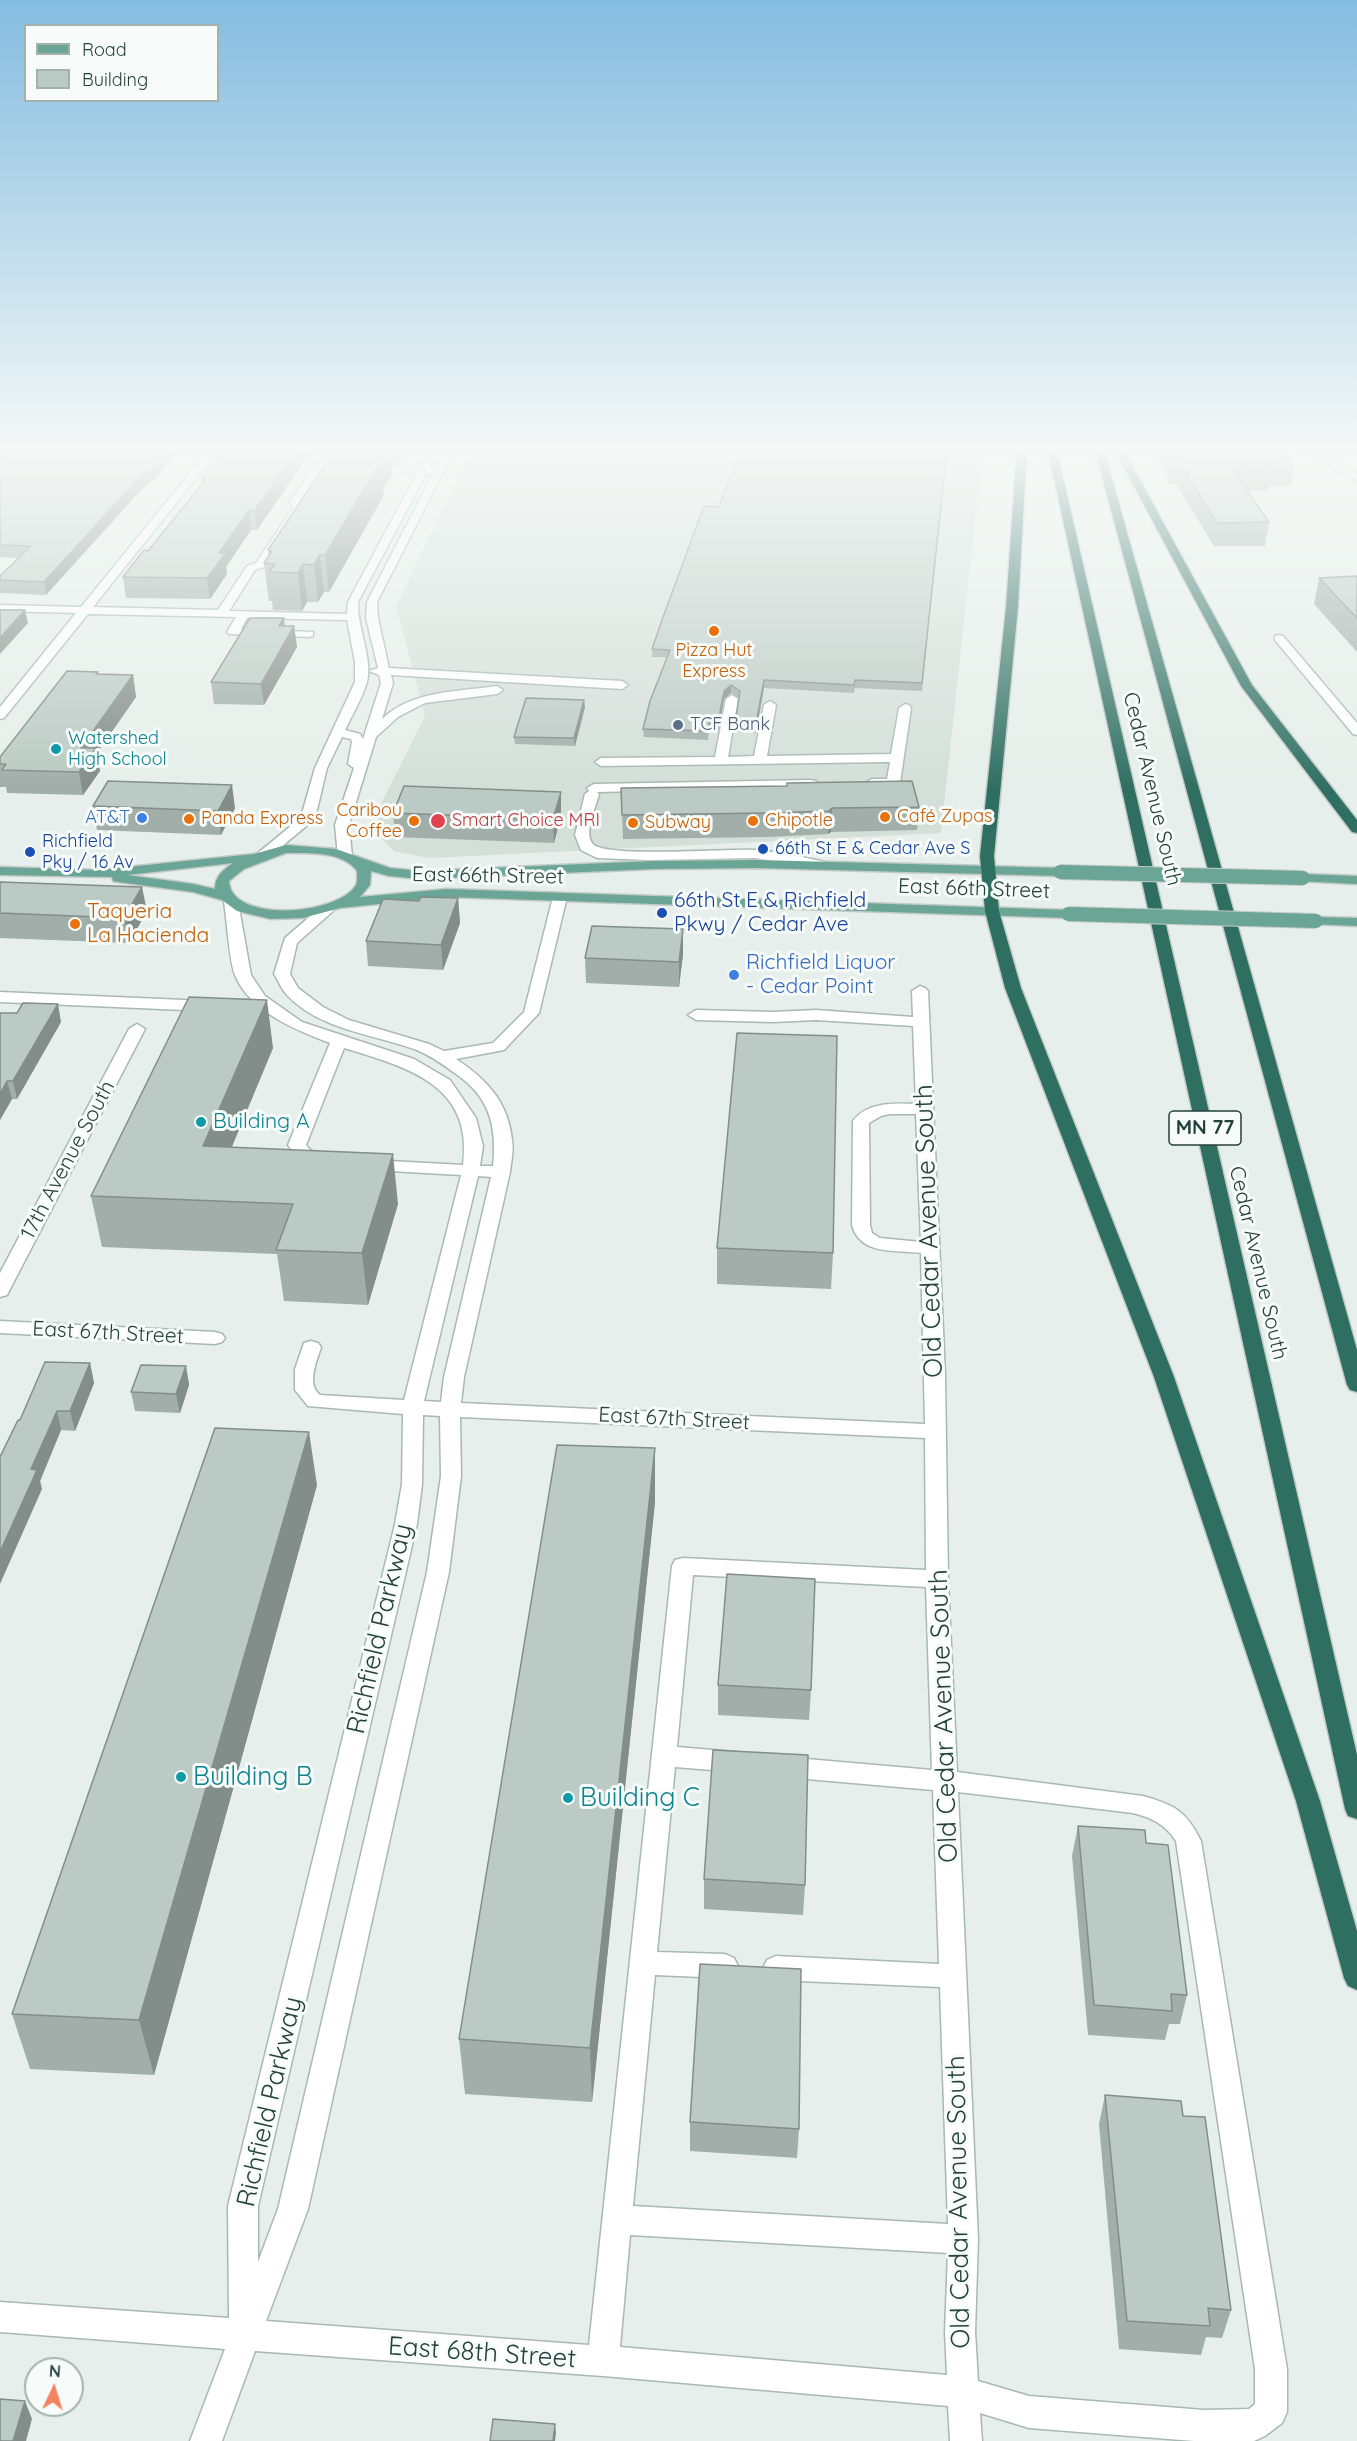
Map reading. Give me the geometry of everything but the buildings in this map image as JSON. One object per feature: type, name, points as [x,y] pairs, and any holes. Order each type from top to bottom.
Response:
[{"type":"highway","points":[[1015,561],[987,856],[992,911],[1013,988],[1164,1377],[1308,1801],[1357,1978]]},
{"type":"highway","name":"Cedar Avenue South","points":[[1077,561],[1357,1809]]},
{"type":"highway","name":"Cedar Avenue South","points":[[1129,561],[1357,1385]]},
{"type":"highway","points":[[1179,561],[1247,686],[1357,829]]},
{"type":"main road","name":"East 66th Street","points":[[260,855],[308,849],[351,859],[389,872],[420,875],[654,865],[820,865],[1357,880]]},
{"type":"main road","points":[[0,871],[98,874],[260,855]]},
{"type":"main road","points":[[228,899],[222,885],[226,875],[238,865],[260,855]]},
{"type":"main road","points":[[333,907],[355,895],[363,884],[364,873],[351,859]]},
{"type":"main road","points":[[98,874],[146,884],[193,888],[228,899]]},
{"type":"main road","name":"East 66th Street","points":[[228,899],[245,909],[284,915],[423,894],[1357,922]]},
{"type":"street","points":[[0,715],[123,561]]},
{"type":"street","points":[[221,614],[251,568],[260,565],[263,561]]},
{"type":"street","points":[[260,855],[303,823],[310,810],[321,768],[362,676],[352,617],[356,594],[374,561]]},
{"type":"street","points":[[351,859],[342,825],[372,735],[386,677],[372,618],[372,602],[393,561]]},
{"type":"street","points":[[0,608],[352,617]]},
{"type":"street","points":[[244,614],[233,632],[309,634]]},
{"type":"street","points":[[1279,638],[1357,731]]},
{"type":"street","points":[[362,676],[621,691],[497,690],[452,694],[422,700],[394,714],[372,735]]},
{"type":"street","points":[[386,677],[497,690]]},
{"type":"street","points":[[721,760],[732,699]]},
{"type":"street","points":[[760,760],[770,705]]},
{"type":"street","points":[[859,783],[893,783],[905,708]]},
{"type":"street","points":[[337,732],[356,737],[358,742],[353,767],[356,783]]},
{"type":"street","points":[[601,762],[897,758]]},
{"type":"street","points":[[820,865],[755,854],[647,856],[597,854],[586,847],[582,835],[593,791],[824,784]]},
{"type":"street","points":[[442,1056],[498,1047],[531,1013],[560,897]]},
{"type":"street","name":"Richfield Parkway","points":[[228,899],[243,975],[251,1000],[296,1024],[339,1041],[408,1062],[444,1083],[468,1118],[474,1146],[471,1170],[416,1385],[413,1406],[412,1484],[406,1524],[243,2206],[244,2335]]},
{"type":"street","points":[[251,1000],[292,991],[282,974],[290,942],[333,907]]},
{"type":"street","name":"Richfield Parkway","points":[[244,2335],[293,2210],[438,1572],[451,1476],[450,1408],[454,1377],[501,1172],[504,1140],[494,1104],[476,1080],[442,1056],[423,1047],[343,1023],[316,1010],[292,991]]},
{"type":"street","name":"Old Cedar Avenue South","points":[[920,991],[930,1248],[938,1579],[963,2239],[960,2332],[966,2441]]},
{"type":"street","points":[[0,997],[207,1006],[225,1004]]},
{"type":"street","points":[[723,1005],[792,1008],[816,1015]]},
{"type":"street","points":[[696,1015],[772,1017],[816,1015],[921,1022]]},
{"type":"street","name":"17th Avenue South","points":[[0,1291],[136,1029]]},
{"type":"street","points":[[339,1041],[297,1145],[305,1156],[318,1163],[501,1172]]},
{"type":"street","points":[[924,1109],[885,1109],[870,1112],[861,1121],[861,1225],[864,1236],[876,1243],[930,1248]]},
{"type":"street","name":"East 67th Street","points":[[0,1328],[215,1338]]},
{"type":"street","name":"East 67th Street","points":[[311,1347],[302,1387],[307,1397],[315,1401],[377,1406],[935,1431]]},
{"type":"street","points":[[603,2361],[645,1963],[663,1755],[683,1566],[938,1579]]},
{"type":"street","points":[[663,1755],[946,1781]]},
{"type":"street","name":"East 68th Street","points":[[0,2317],[603,2361],[963,2392],[1029,2412],[1204,2426],[1254,2425],[1271,2412],[1271,2369],[1188,1841],[1180,1824],[1161,1810],[1133,1803],[946,1781]]},
{"type":"street","points":[[645,1963],[954,1976]]},
{"type":"street","points":[[618,2220],[963,2239]]},
{"type":"street","points":[[206,2441],[244,2335]]},
{"type":"shaded area","points":[[418,561],[971,561],[941,833],[429,858],[394,851],[380,837],[377,812],[425,716],[396,606]]},
{"type":"place","name":"Pizza Hut Express","points":[[714,631]]},
{"type":"place","name":"TCF Bank","points":[[678,725]]},
{"type":"place","name":"Watershed High School","points":[[56,749]]},
{"type":"place","name":"Café Zupas","points":[[885,817]]},
{"type":"place","name":"AT&T","points":[[142,818]]},
{"type":"place","name":"Panda Express","points":[[189,819]]},
{"type":"place","name":"Caribou Coffee","points":[[414,821]]},
{"type":"place","name":"Smart Choice MRI","points":[[438,821]]},
{"type":"place","name":"Chipotle","points":[[753,821]]},
{"type":"place","name":"Subway","points":[[633,823]]},
{"type":"place","name":"66th St E & Cedar Ave S","points":[[763,849]]},
{"type":"place","name":"Richfield Pky / 16 Av","points":[[30,852]]},
{"type":"place","name":"66th St E & Richfield Pkwy / Cedar Ave","points":[[662,913]]},
{"type":"place","name":"Taqueria La Hacienda","points":[[75,924]]},
{"type":"place","name":"Richfield Liquor - Cedar Point","points":[[734,975]]},
{"type":"place","name":"Building A","points":[[201,1122]]},
{"type":"place","name":"Building B","points":[[181,1777]]},
{"type":"place","name":"Building C","points":[[568,1798]]}]
